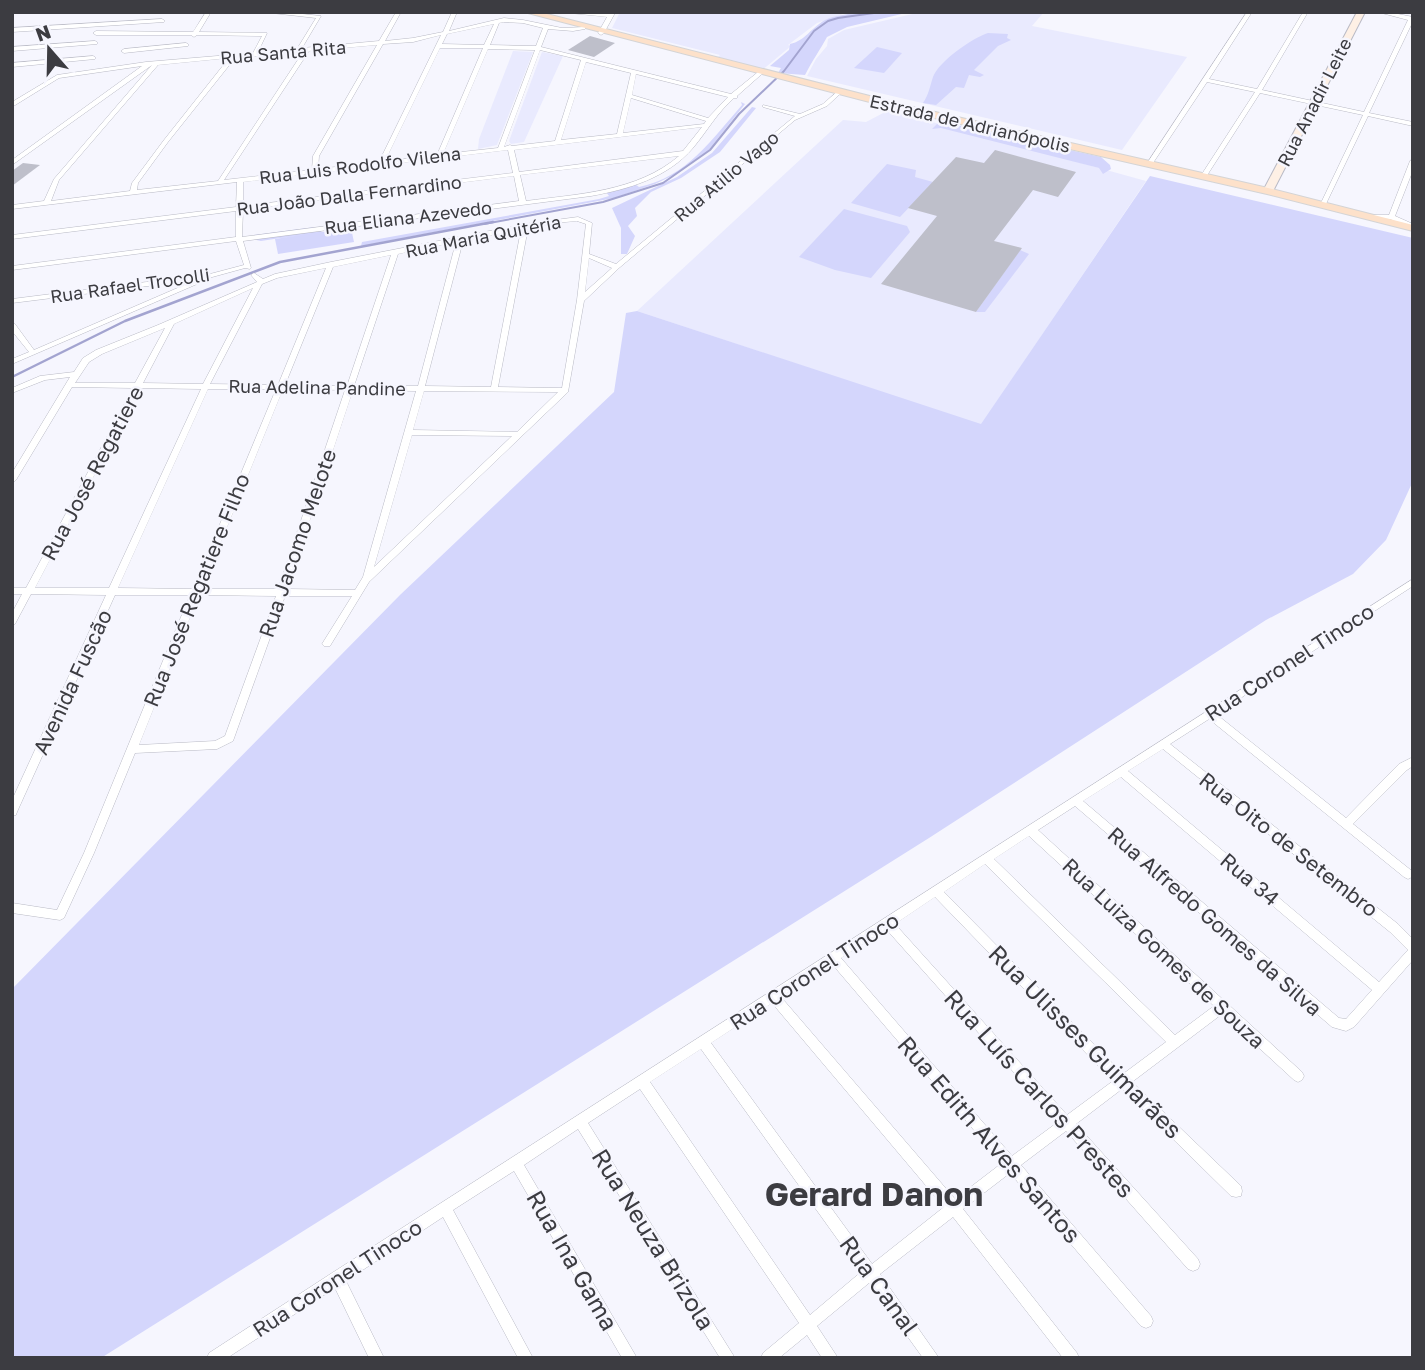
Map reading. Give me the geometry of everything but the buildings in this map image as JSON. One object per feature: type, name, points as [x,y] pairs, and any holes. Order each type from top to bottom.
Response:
[{"type":"main road","name":"Estrada de Adrianópolis","points":[[528,12],[601,33],[839,92],[1413,227]]},
{"type":"main road","name":"Rua Anadir Leite","points":[[1268,191],[1361,12]]},
{"type":"street","points":[[90,70],[96,33],[95,12]]},
{"type":"street","points":[[174,61],[209,12]]},
{"type":"street","points":[[265,12],[320,15],[298,51]]},
{"type":"street","points":[[315,171],[316,156],[398,12]]},
{"type":"street","points":[[382,162],[447,34],[455,12]]},
{"type":"street","points":[[562,12],[611,14],[601,33]]},
{"type":"street","points":[[1149,164],[1250,12]]},
{"type":"street","points":[[1203,177],[1306,12]]},
{"type":"street","points":[[1323,205],[1412,19],[1380,12]]},
{"type":"street","name":"Rua Santa Rita","points":[[12,163],[153,64],[381,43],[447,34],[517,20],[546,28],[583,28]]},
{"type":"street","points":[[12,30],[162,21]]},
{"type":"street","points":[[440,155],[497,22]]},
{"type":"street","points":[[501,148],[546,28]]},
{"type":"street","points":[[96,33],[265,34],[255,54]]},
{"type":"street","points":[[12,49],[95,43]]},
{"type":"street","points":[[124,51],[186,45]]},
{"type":"street","points":[[440,46],[537,48],[735,97]]},
{"type":"street","points":[[220,182],[307,50]]},
{"type":"street","points":[[133,192],[135,183],[166,141],[234,56]]},
{"type":"street","points":[[12,65],[93,58]]},
{"type":"street","points":[[558,141],[584,59]]},
{"type":"street","points":[[12,105],[57,77],[90,70],[153,64]]},
{"type":"street","points":[[47,202],[56,180],[153,64]]},
{"type":"street","points":[[620,134],[634,72]]},
{"type":"street","name":"Rua Eliana Azevedo","points":[[12,268],[529,204],[617,189],[660,173],[685,153],[703,135],[709,122],[763,73]]},
{"type":"street","points":[[1206,80],[1413,124]]},
{"type":"street","name":"Rua Atilio Vago","points":[[581,300],[617,267],[801,116],[825,105],[839,92]]},
{"type":"street","points":[[629,96],[709,122]]},
{"type":"street","points":[[765,107],[801,116]]},
{"type":"street","name":"Rua Luis Rodolfo Vilena","points":[[12,206],[709,122]]},
{"type":"street","points":[[510,147],[529,204]]},
{"type":"street","name":"Rua João Dalla Fernardino","points":[[12,237],[685,153]]},
{"type":"street","points":[[1391,216],[1413,161]]},
{"type":"street","points":[[239,239],[240,180]]},
{"type":"street","points":[[1370,217],[1391,216],[1413,227]]},
{"type":"street","name":"Rua Maria Quitéria","points":[[76,374],[86,360],[116,344],[171,323],[258,277],[395,253],[525,226],[570,219],[585,220],[591,226],[565,390]]},
{"type":"street","points":[[494,389],[525,226]]},
{"type":"street","name":"Rua Rafael Trocolli","points":[[12,301],[212,275],[247,267],[239,239]]},
{"type":"street","points":[[327,644],[366,580],[460,240]]},
{"type":"street","name":"Rua Jacomo Melote","points":[[131,749],[216,745],[229,738],[282,591],[395,253]]},
{"type":"street","points":[[586,255],[617,267]]},
{"type":"street","name":"Rua José Regatiere Filho","points":[[12,908],[60,915],[89,853],[331,264]]},
{"type":"street","points":[[12,362],[212,275]]},
{"type":"street","name":"Avenida Fuscão","points":[[12,812],[206,385],[258,277]]},
{"type":"street","name":"Rua José Regatiere","points":[[12,622],[171,323]]},
{"type":"street","points":[[12,326],[33,353]]},
{"type":"street","points":[[12,480],[76,374]]},
{"type":"street","points":[[12,391],[43,379],[76,374]]},
{"type":"street","name":"Rua Adelina Pandine","points":[[70,385],[565,390]]},
{"type":"street","points":[[366,580],[565,390]]},
{"type":"street","points":[[409,432],[518,434]]},
{"type":"street","name":"Rua Coronel Tinoco","points":[[215,1357],[1413,582]]},
{"type":"street","points":[[12,591],[359,593]]},
{"type":"street","points":[[1209,714],[1408,874]]},
{"type":"street","name":"Rua Oito de Setembro","points":[[1163,744],[1394,928],[1413,950]]},
{"type":"street","points":[[1347,823],[1403,767],[1413,761]]},
{"type":"street","name":"Rua 34","points":[[1121,771],[1378,988]]},
{"type":"street","name":"Rua Alfredo Gomes da Silva","points":[[1076,801],[1341,1026],[1350,1023],[1413,950]]},
{"type":"street","name":"Rua Luiza Gomes de Souza","points":[[1030,830],[1298,1076]]},
{"type":"street","points":[[986,858],[1175,1043]]},
{"type":"street","name":"Rua Ulisses Guimarães","points":[[936,891],[1124,1082],[1236,1191]]},
{"type":"street","name":"Rua Luís Carlos Prestes","points":[[887,923],[1193,1264]]},
{"type":"street","name":"Rua Edith Alves Santos","points":[[833,957],[1146,1321]]},
{"type":"street","points":[[774,997],[955,1209],[1072,1358]]},
{"type":"street","points":[[768,1358],[912,1240],[1223,1006]]},
{"type":"street","name":"Rua Canal","points":[[703,1042],[873,1273],[932,1358]]},
{"type":"street","points":[[642,1081],[831,1358]]},
{"type":"street","name":"Rua Neuza Brizola","points":[[580,1121],[728,1358]]},
{"type":"street","name":"Rua Ina Gama","points":[[516,1163],[630,1358]]},
{"type":"street","points":[[444,1208],[526,1358]]},
{"type":"street","points":[[337,1278],[377,1358]]},
{"type":"shaded area","points":[[620,12],[849,12],[817,23],[788,45],[791,46],[760,72],[714,61],[720,55],[612,28]]},
{"type":"shaded area","points":[[858,12],[910,12],[847,27],[827,37],[805,75],[778,73],[781,68],[770,66],[789,50],[790,44],[800,40],[820,23]]},
{"type":"shaded area","points":[[921,12],[1044,12],[1032,26],[1187,57],[1122,150],[807,76],[827,46],[828,39],[844,30]]},
{"type":"shaded area","points":[[988,33],[1008,34],[1007,38],[1011,40],[998,46],[974,70],[984,75],[969,75],[964,88],[956,87],[936,105],[923,103],[933,77],[942,64],[966,44]]},
{"type":"shaded area","points":[[877,47],[902,53],[884,73],[854,68]]},
{"type":"shaded area","points":[[513,51],[533,52],[497,145],[478,149],[479,139]]},
{"type":"shaded area","points":[[542,52],[563,56],[524,142],[511,144],[509,141]]},
{"type":"shaded area","points":[[741,102],[745,104],[708,151],[678,173],[655,184],[614,198],[361,246],[362,242],[599,199],[609,196],[606,192],[635,184],[639,187],[656,182],[685,166],[697,155],[742,105]]},
{"type":"shaded area","points":[[752,107],[756,108],[720,152],[681,178],[651,192],[635,208],[637,216],[628,226],[635,236],[627,254],[621,254],[621,228],[612,208],[677,177],[712,153]]},
{"type":"shaded area","points":[[889,110],[1146,181],[981,425],[637,311],[843,120],[866,122]]},
{"type":"shaded area","points":[[944,122],[1101,157],[1111,169],[1103,174],[1099,168],[941,128],[932,129],[938,123]]},
{"type":"shaded area","points":[[887,164],[916,170],[915,177],[933,182],[900,217],[851,203]]},
{"type":"shaded area","points":[[1150,176],[1413,238],[1413,481],[1386,540],[1353,574],[1266,620],[929,838],[101,1358],[12,1358],[12,989],[400,595],[614,392],[626,313],[637,311],[981,424]]},
{"type":"shaded area","points":[[844,209],[907,226],[910,232],[871,278],[835,270],[799,257]]},
{"type":"shaded area","points":[[315,227],[322,232],[351,228],[354,242],[278,254],[275,239],[313,233],[261,241],[251,239],[254,235]]},
{"type":"shaded area","points":[[1020,250],[1029,254],[985,312],[976,312]]},
{"type":"waterway","points":[[484,224],[603,202],[663,183],[710,150],[739,114],[784,71],[814,31],[828,21],[838,18],[881,12]]},
{"type":"waterway","points":[[12,377],[125,321],[280,262],[493,222]]},
{"type":"district","name":"Gerard Danon","points":[[874,1193]]}]
